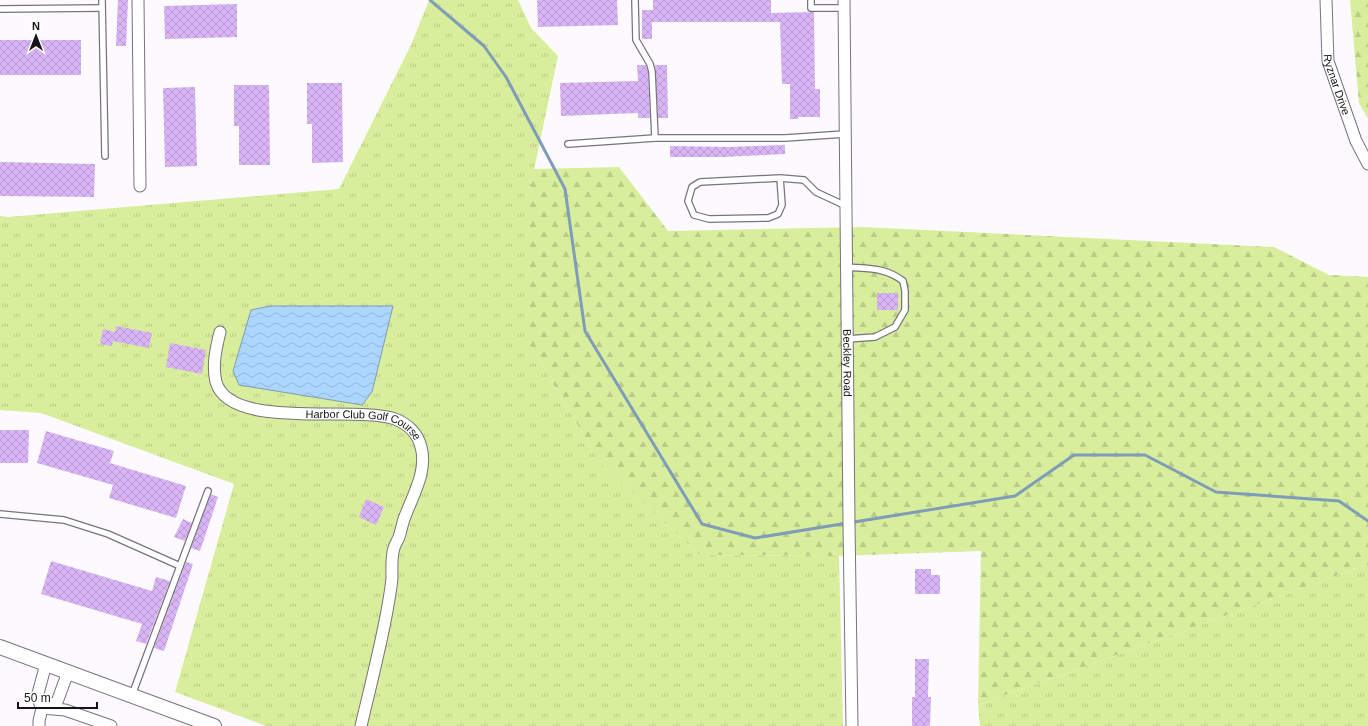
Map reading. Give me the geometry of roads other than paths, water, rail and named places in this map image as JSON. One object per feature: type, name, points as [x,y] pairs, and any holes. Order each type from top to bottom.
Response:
[{"type":"street","points":[[138,0],[140,186]]},
{"type":"street","name":"Ryznar Drive","points":[[1326,0],[1328,61],[1356,141],[1368,164]]},
{"type":"street","name":"Beckley Road","points":[[844,4],[852,726]]},
{"type":"street","name":"Harbor Club Golf Course","points":[[220,332],[216,348],[216,383],[229,400],[245,407],[261,411],[365,415],[395,419],[404,423],[410,429],[417,437],[422,448],[423,460],[421,474],[394,548],[387,612],[362,726]]},
{"type":"street","points":[[0,647],[214,726]]},
{"type":"street","points":[[39,726],[42,708],[37,697],[46,664]]},
{"type":"street","points":[[42,708],[57,702],[68,672]]},
{"type":"street","points":[[42,708],[65,710],[107,725]]},
{"type":"lane","points":[[102,0],[105,156]]},
{"type":"lane","points":[[635,0],[636,40],[650,64],[652,72],[655,138]]},
{"type":"lane","points":[[811,0],[811,8],[844,4]]},
{"type":"lane","points":[[0,9],[101,8]]},
{"type":"lane","points":[[568,144],[655,138],[785,138],[845,134]]},
{"type":"lane","points":[[780,178],[782,205],[778,214],[768,218],[709,219],[694,215],[688,201],[692,187],[700,182],[780,178],[804,180],[816,192],[846,206]]},
{"type":"lane","points":[[846,267],[881,269],[894,274],[903,281],[905,291],[905,310],[895,327],[876,337],[847,339]]},
{"type":"lane","points":[[132,696],[208,491]]},
{"type":"lane","points":[[0,514],[64,520],[108,534],[180,566]]},
{"type":"water","points":[[270,306],[393,306],[372,392],[362,405],[239,385],[233,371],[251,310]]},
{"type":"waterway","points":[[430,0],[484,46],[506,77],[565,189],[585,331],[702,524],[755,538],[1015,496],[1074,455],[1145,455],[1216,492],[1339,501],[1368,521]]}]
